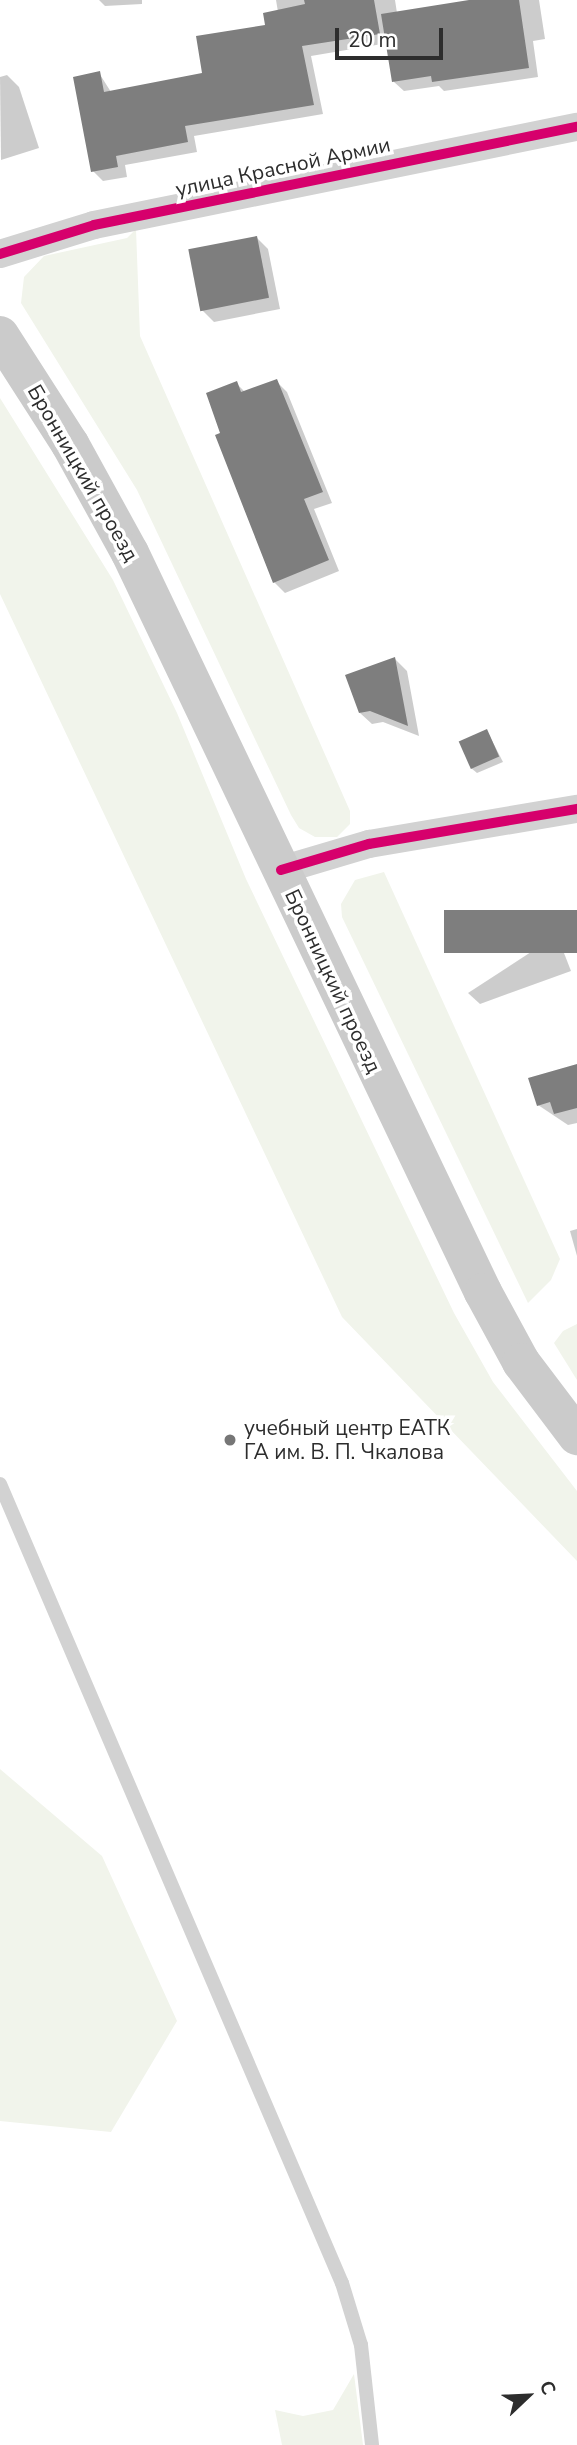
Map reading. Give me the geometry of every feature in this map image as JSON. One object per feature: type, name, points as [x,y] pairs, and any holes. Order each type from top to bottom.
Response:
[{"type":"main road","name":"Бронницкий проезд","points":[[0,335],[70,444],[130,554],[482,1292],[521,1362],[577,1436]]},
{"type":"street","name":"улица Красной Армии","points":[[0,254],[94,225],[577,127]]},
{"type":"street","points":[[281,870],[369,844],[577,809]]},
{"type":"lane","points":[[0,1485],[342,2283],[361,2345],[372,2445]]},
{"type":"shaded area","points":[[136,229],[140,336],[350,811],[350,824],[337,837],[315,837],[299,828],[291,815],[137,490],[21,303],[24,277],[44,256],[127,238]]},
{"type":"shaded area","points":[[0,398],[113,580],[177,713],[246,879],[454,1313],[493,1382],[577,1491],[577,1561],[342,1317],[0,594]]},
{"type":"shaded area","points":[[384,872],[560,1259],[551,1280],[528,1303],[342,917],[341,904],[355,880]]},
{"type":"shaded area","points":[[577,1324],[577,1380],[554,1343],[563,1331]]},
{"type":"shaded area","points":[[0,1769],[102,1856],[177,2021],[111,2132],[0,2121]]},
{"type":"shaded area","points":[[354,2374],[363,2445],[282,2445],[275,2410],[303,2416],[333,2410]]},
{"type":"building","points":[[304,0],[374,0],[380,34],[302,46],[314,105],[185,126],[188,142],[116,156],[118,167],[91,172],[73,77],[100,71],[104,92],[202,73],[196,36],[265,25],[263,13],[305,4]]},
{"type":"building","points":[[469,0],[519,0],[529,68],[432,82],[431,76],[392,82],[381,14]]},
{"type":"building","points":[[257,236],[269,298],[200,311],[188,249]]},
{"type":"building","points":[[277,379],[323,492],[304,499],[329,560],[273,583],[215,435],[220,433],[206,393],[237,381],[241,392]]},
{"type":"building","points":[[395,657],[408,726],[370,711],[359,713],[345,675]]},
{"type":"building","points":[[487,729],[499,756],[471,769],[459,742]]},
{"type":"building","points":[[444,910],[577,910],[577,953],[444,953]]},
{"type":"building","points":[[577,1064],[577,1108],[554,1114],[550,1102],[537,1106],[528,1078]]},
{"type":"cycle path","points":[[0,254],[94,225],[577,127]]},
{"type":"cycle path","points":[[281,870],[369,844],[577,809]]},
{"type":"place","name":"учебный центр ЕАТК ГА им. В. П. Чкалова","points":[[230,1440]]}]
